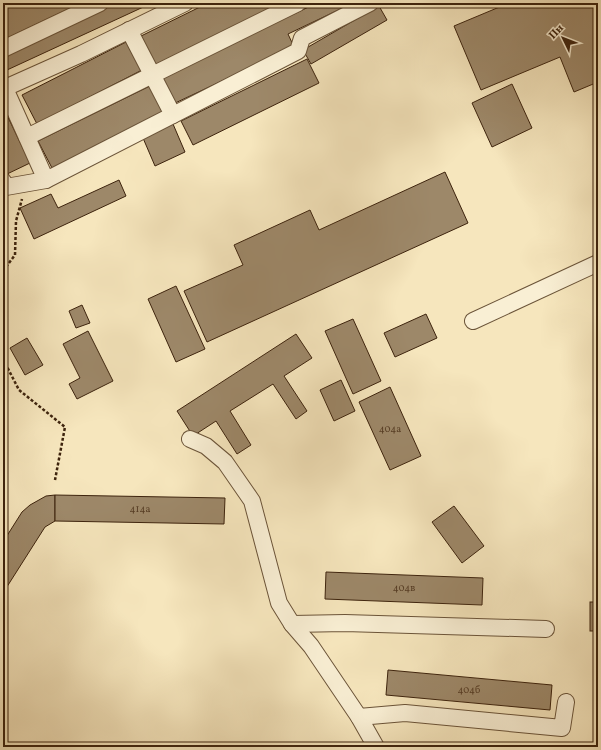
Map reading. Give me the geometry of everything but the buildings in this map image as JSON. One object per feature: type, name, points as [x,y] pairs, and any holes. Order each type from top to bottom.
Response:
[{"type":"street","points":[[3,49],[100,3]]},
{"type":"street","points":[[46,180],[4,86],[129,30],[185,3]]},
{"type":"street","points":[[27,137],[298,3]]},
{"type":"street","points":[[3,181],[6,187],[46,180],[298,51],[302,38],[370,3]]},
{"type":"street","points":[[129,30],[173,115]]},
{"type":"street","points":[[472,321],[598,263]]},
{"type":"street","points":[[190,439],[206,446],[225,462],[252,501],[279,603],[292,624],[311,646],[359,716],[376,747]]},
{"type":"street","points":[[292,624],[345,623],[546,629]]},
{"type":"street","points":[[359,716],[405,713],[562,728],[566,702]]},
{"type":"path","points":[[3,271],[15,255],[16,221],[27,183]]},
{"type":"path","points":[[3,359],[19,390],[65,427],[55,480]]}]
